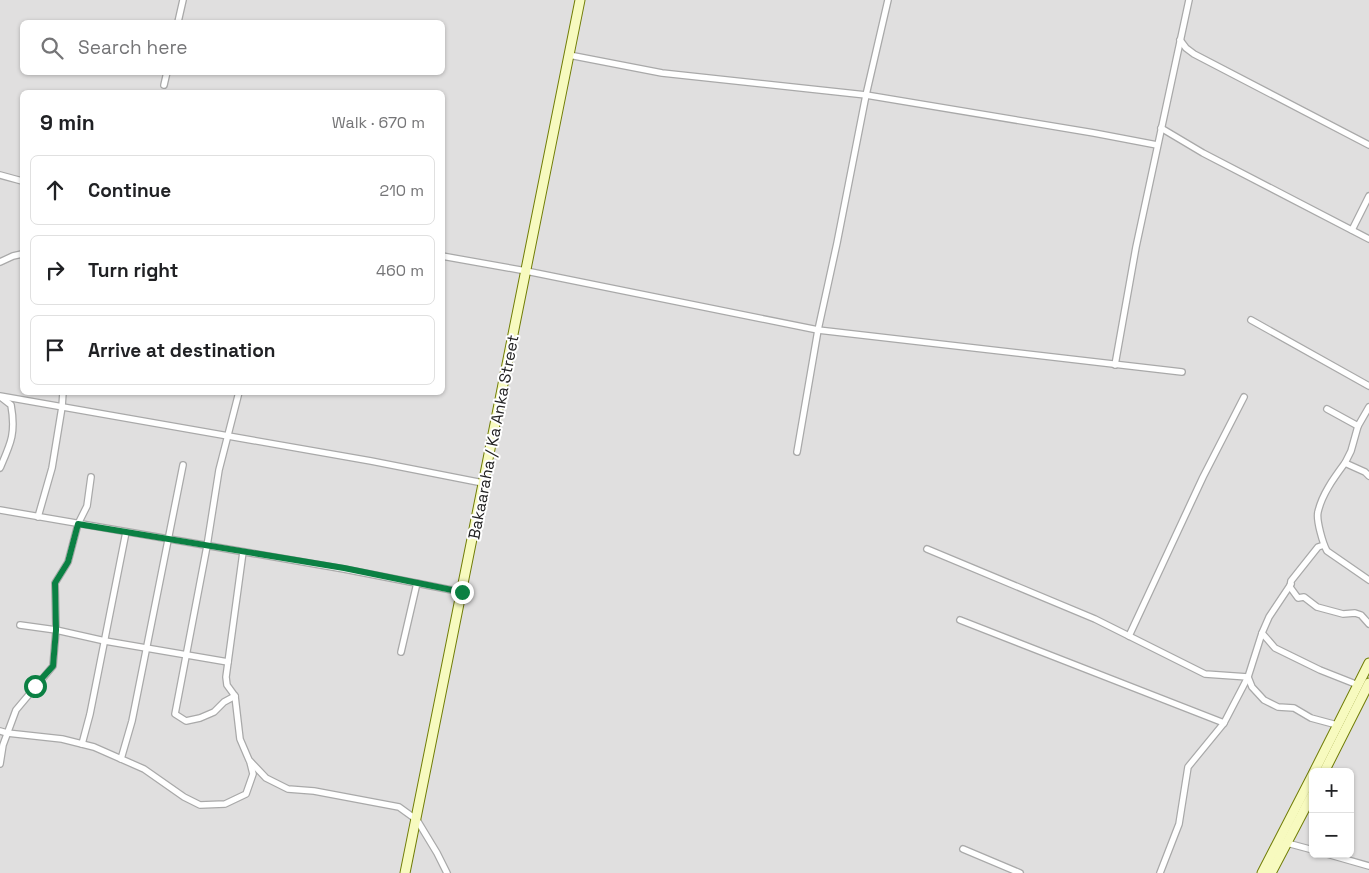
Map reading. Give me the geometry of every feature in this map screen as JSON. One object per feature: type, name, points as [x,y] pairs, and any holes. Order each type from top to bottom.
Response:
[{"type":"street","points":[[178,20],[183,0]]},
{"type":"street","name":"Bakaaraha / Ka Anka Street","points":[[405,873],[580,0]]},
{"type":"street","points":[[797,452],[818,330],[866,95],[888,0]]},
{"type":"street","points":[[1115,365],[1160,128],[1189,0]]},
{"type":"street","points":[[1180,40],[1194,54],[1369,145]]},
{"type":"street","points":[[569,55],[662,73],[866,95],[1157,145]]},
{"type":"street","points":[[164,85],[166,75]]},
{"type":"street","points":[[1160,128],[1203,153],[1369,239]]},
{"type":"street","points":[[0,175],[20,180]]},
{"type":"street","points":[[1352,230],[1369,196]]},
{"type":"street","points":[[0,262],[20,254]]},
{"type":"street","points":[[445,256],[526,270],[818,330],[1182,372]]},
{"type":"street","points":[[1251,320],[1369,386]]},
{"type":"street","points":[[38,517],[52,468],[63,395]]},
{"type":"street","points":[[235,696],[224,702],[214,712],[200,718],[186,721],[174,714],[207,546],[219,470],[238,395]]},
{"type":"street","points":[[0,396],[371,461],[483,483]]},
{"type":"street","points":[[0,396],[11,405],[14,429],[9,450],[0,468]]},
{"type":"street","points":[[1129,636],[1203,477],[1244,397]]},
{"type":"street","points":[[1369,407],[1358,426],[1345,463],[1329,484],[1317,514],[1327,551],[1369,580]]},
{"type":"street","points":[[1327,409],[1358,426]]},
{"type":"street","points":[[1345,463],[1365,472],[1369,476]]},
{"type":"street","points":[[121,759],[132,721],[183,465]]},
{"type":"street","points":[[0,764],[2,745],[16,710],[53,666],[56,630],[55,583],[68,562],[78,524],[87,506],[91,477]]},
{"type":"street","points":[[0,510],[344,568],[462,592]]},
{"type":"street","points":[[82,744],[90,714],[126,532]]},
{"type":"street","points":[[1160,873],[1179,824],[1188,767],[1224,723],[1248,678],[1269,617],[1318,547],[1324,545]]},
{"type":"street","points":[[927,549],[1095,619],[1205,674],[1248,678]]},
{"type":"street","points":[[0,731],[62,739],[94,747],[144,769],[177,792],[200,805],[225,804],[246,794],[253,774],[240,739],[235,696],[227,685],[228,662],[243,552]]},
{"type":"street","points":[[401,652],[417,583]]},
{"type":"street","points":[[1291,584],[1290,588],[1298,598],[1304,597],[1317,607],[1343,614],[1355,613],[1361,615],[1369,624]]},
{"type":"street","points":[[960,620],[1224,723]]},
{"type":"street","points":[[20,625],[228,662]]},
{"type":"street","points":[[1262,633],[1275,648],[1320,670],[1358,685]]},
{"type":"street","points":[[1316,768],[1369,663]]},
{"type":"street","points":[[1248,678],[1252,687],[1264,700],[1278,706],[1294,708],[1311,718],[1337,726]]},
{"type":"street","points":[[1326,768],[1366,694],[1369,683]]},
{"type":"street","points":[[249,760],[266,778],[288,789],[314,791],[399,807],[416,820],[437,853],[446,873]]},
{"type":"street","points":[[1262,873],[1309,781]]},
{"type":"street","points":[[1271,873],[1309,801]]},
{"type":"street","points":[[1287,843],[1309,849]]},
{"type":"street","points":[[963,849],[1020,873]]},
{"type":"street","points":[[1340,858],[1369,866]]},
{"type":"shaded area","points":[[0,0],[1369,0],[1369,873],[0,873]]},
{"type":"route","points":[[35,686],[53,666],[56,630],[55,583],[68,562],[78,524],[344,568],[462,592]]}]
